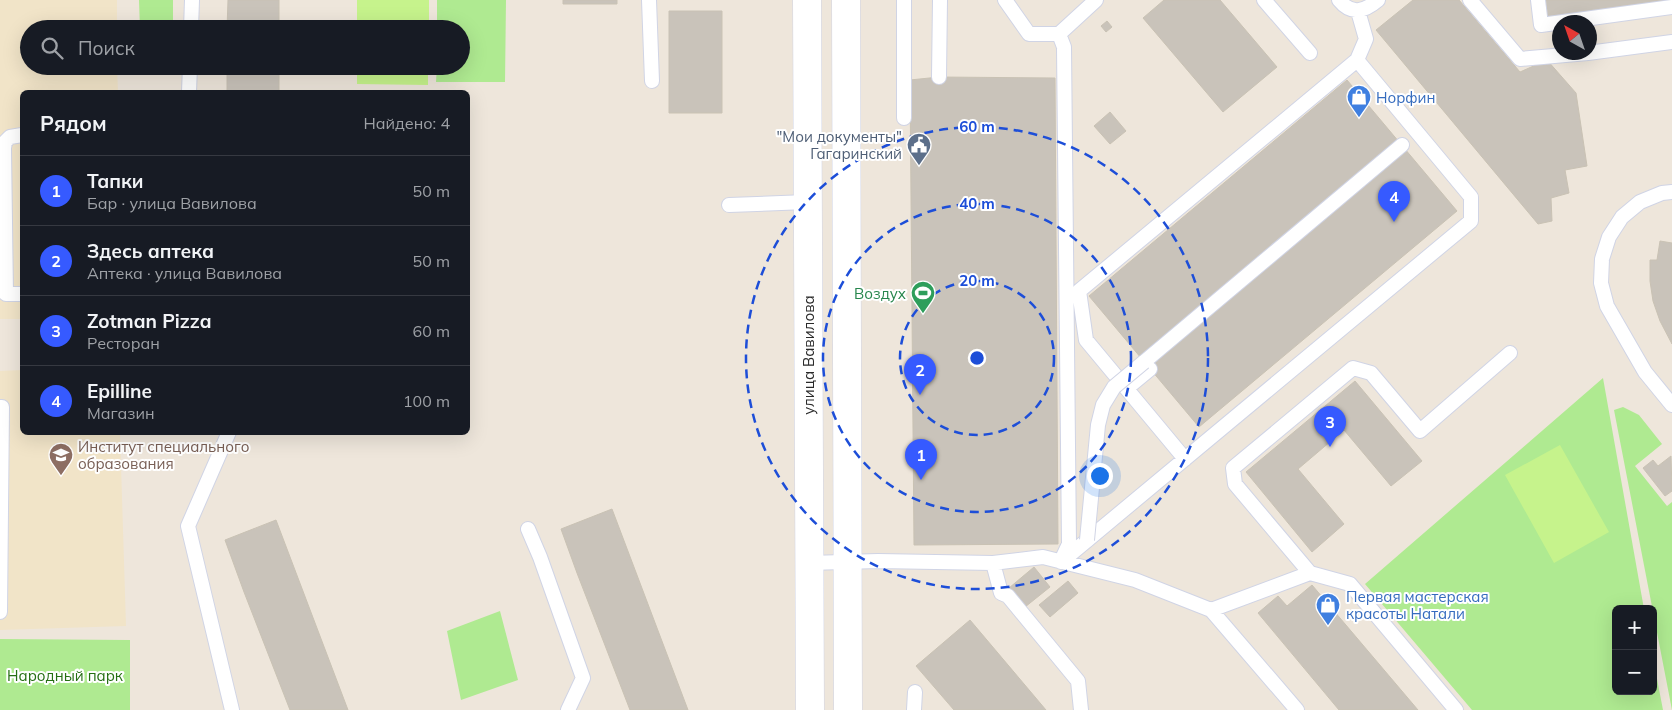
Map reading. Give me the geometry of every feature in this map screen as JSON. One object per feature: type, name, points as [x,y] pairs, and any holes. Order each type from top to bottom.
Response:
[{"type":"street","name":"улица Вавилова","points":[[807,0],[810,710]]},
{"type":"street","points":[[846,0],[848,710]]},
{"type":"lane","points":[[191,20],[192,0]]},
{"type":"lane","points":[[649,0],[652,81]]},
{"type":"lane","points":[[904,0],[904,118]]},
{"type":"lane","points":[[939,77],[940,0]]},
{"type":"lane","points":[[1005,0],[1029,34],[1059,34],[1096,0]]},
{"type":"lane","points":[[1264,0],[1310,53]]},
{"type":"lane","points":[[1339,0],[1345,8],[1358,11],[1370,7],[1378,0]]},
{"type":"lane","points":[[1470,0],[1527,62],[1672,42]]},
{"type":"lane","points":[[1538,0],[1541,25],[1672,7]]},
{"type":"lane","points":[[1185,459],[1086,340],[1079,291],[1357,60],[1366,39],[1358,11]]},
{"type":"lane","points":[[1059,34],[1064,47],[1068,534],[1068,544],[1061,562]]},
{"type":"lane","points":[[1061,562],[1471,221],[1471,197],[1357,60]]},
{"type":"lane","points":[[189,90],[190,75]]},
{"type":"lane","points":[[20,135],[10,137],[4,148],[3,294],[20,294]]},
{"type":"lane","points":[[1087,540],[1098,425],[1103,405],[1114,387],[1147,365],[1402,145]]},
{"type":"lane","points":[[1672,192],[1662,193],[1640,202],[1622,217],[1609,237],[1602,260],[1601,283],[1607,306],[1645,372],[1672,405]]},
{"type":"lane","points":[[730,205],[807,202]]},
{"type":"lane","points":[[1456,710],[1350,584],[1310,573],[1235,484],[1233,468],[1353,368],[1371,373],[1420,431],[1510,353]]},
{"type":"lane","points":[[1127,388],[1147,365]]},
{"type":"lane","points":[[0,407],[2,407],[0,612]]},
{"type":"lane","points":[[228,435],[188,526],[232,710]]},
{"type":"lane","points":[[528,529],[540,557],[583,678],[568,710]]},
{"type":"lane","points":[[809,563],[993,562],[1044,557],[1135,580],[1211,610],[1297,710]]},
{"type":"lane","points":[[993,562],[1002,593],[1008,596],[1078,681],[1081,710]]},
{"type":"lane","points":[[1211,610],[1310,573]]},
{"type":"lane","points":[[914,692],[914,710]]},
{"type":"shaded area","points":[[0,0],[117,0],[117,20],[20,20],[20,75],[117,75],[118,90],[20,90],[20,319],[0,319]]},
{"type":"shaded area","name":"Институт специального образования","points":[[20,370],[20,435],[120,435],[126,626],[0,630],[0,371]]},
{"type":"green space","points":[[139,0],[173,0],[173,20],[140,20]]},
{"type":"green space","points":[[357,0],[429,0],[429,20],[357,20]]},
{"type":"green space","points":[[437,0],[506,0],[505,82],[436,82],[436,75],[470,75],[470,20],[437,20]]},
{"type":"green space","points":[[357,75],[428,75],[428,85],[357,84]]},
{"type":"green space","points":[[1603,378],[1643,605],[1612,605],[1612,695],[1657,695],[1657,679],[1663,710],[1472,710],[1365,584]]},
{"type":"green space","points":[[1623,407],[1639,415],[1662,444],[1635,466],[1667,506],[1672,502],[1672,710],[1657,632],[1657,605],[1652,605],[1614,410]]},
{"type":"green space","points":[[1560,445],[1609,532],[1554,563],[1505,475]]},
{"type":"green space","points":[[500,611],[518,680],[461,700],[447,631]]},
{"type":"green space","name":"Народный парк","points":[[0,639],[130,640],[130,710],[0,710]]},
{"type":"building","points":[[228,0],[279,0],[279,20],[227,20]]},
{"type":"building","points":[[563,0],[617,0],[617,4],[563,4]]},
{"type":"building","points":[[1164,0],[1220,0],[1277,67],[1223,112],[1143,18]]},
{"type":"building","points":[[1413,0],[1459,0],[1520,72],[1547,60],[1576,93],[1587,166],[1565,170],[1569,193],[1551,198],[1552,221],[1538,224],[1376,30]]},
{"type":"building","points":[[1546,0],[1672,0],[1570,15],[1552,15],[1552,17],[1548,18]]},
{"type":"building","points":[[669,11],[722,11],[722,113],[669,113]]},
{"type":"building","points":[[1107,21],[1112,27],[1106,32],[1101,26]]},
{"type":"building","points":[[227,75],[279,75],[279,90],[227,90]]},
{"type":"building","points":[[939,77],[1055,78],[1058,544],[914,545],[910,80]]},
{"type":"building","points":[[1347,80],[1457,211],[1199,427],[1089,296]]},
{"type":"building","points":[[1110,112],[1126,131],[1110,144],[1094,126]]},
{"type":"building","points":[[1660,241],[1672,243],[1672,344],[1660,321],[1653,301],[1650,281],[1650,260],[1657,260]]},
{"type":"building","points":[[1355,381],[1422,461],[1391,486],[1344,430],[1298,469],[1344,524],[1312,552],[1246,472]]},
{"type":"building","points":[[1671,456],[1672,491],[1665,496],[1643,468],[1653,460],[1658,466]]},
{"type":"building","points":[[612,509],[688,710],[630,710],[577,573],[561,529]]},
{"type":"building","points":[[276,520],[348,710],[290,710],[244,592],[225,540]]},
{"type":"building","points":[[1034,567],[1050,587],[1025,607],[1009,588]]},
{"type":"building","points":[[1068,581],[1078,593],[1050,617],[1039,605]]},
{"type":"building","points":[[1312,585],[1418,710],[1339,710],[1258,613],[1278,596],[1287,606]]},
{"type":"building","points":[[970,620],[1046,710],[954,710],[916,666]]},
{"type":"place","name":"Норфин","points":[[1359,118]]},
{"type":"place","name":"\"Мои документы\" Гагаринский","points":[[919,166]]},
{"type":"place","name":"Epilline","points":[[1394,222]]},
{"type":"place","name":"Воздух","points":[[923,314]]},
{"type":"place","name":"Здесь аптека","points":[[920,395]]},
{"type":"place","name":"Zotman Pizza","points":[[1330,447]]},
{"type":"place","name":"Институт специального образования","points":[[61,476]]},
{"type":"place","name":"Тапки","points":[[921,480]]},
{"type":"place","name":"Первая мастерская красоты Натали","points":[[1328,626]]}]
